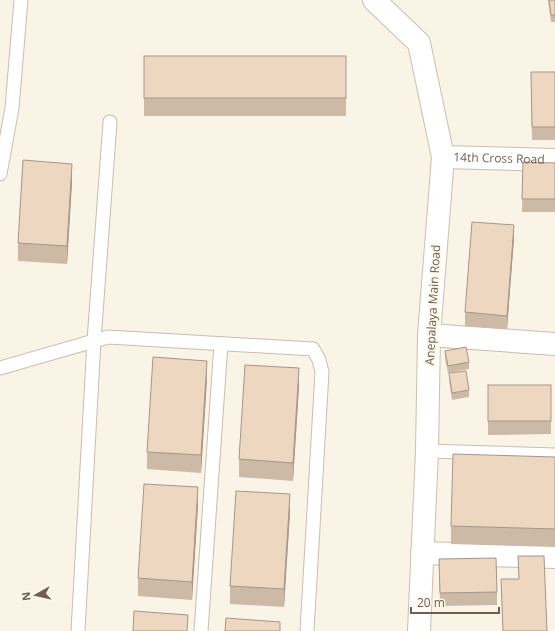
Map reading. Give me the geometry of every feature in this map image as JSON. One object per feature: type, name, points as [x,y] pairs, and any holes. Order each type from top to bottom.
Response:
[{"type":"street","name":"Anepalaya Main Road","points":[[374,0],[419,43],[443,157],[429,335],[427,451],[419,631]]},
{"type":"street","name":"14th Cross Road","points":[[443,157],[555,160]]},
{"type":"street","points":[[429,335],[555,344]]},
{"type":"street","points":[[422,553],[555,557]]},
{"type":"lane","points":[[0,174],[12,108],[21,0]]},
{"type":"lane","points":[[78,631],[94,341],[110,122]]},
{"type":"lane","points":[[0,368],[108,337],[313,349],[319,360],[322,372],[307,631]]},
{"type":"lane","points":[[201,631],[220,344]]},
{"type":"lane","points":[[427,451],[555,456]]},
{"type":"building","points":[[549,0],[555,0],[555,15],[551,15]]},
{"type":"building","points":[[144,56],[346,56],[346,98],[144,98]]},
{"type":"building","points":[[531,72],[555,72],[555,127],[532,127]]},
{"type":"building","points":[[23,160],[72,164],[67,246],[18,243]]},
{"type":"building","points":[[523,162],[555,163],[555,199],[522,199]]},
{"type":"building","points":[[472,222],[514,225],[507,316],[465,312]]},
{"type":"building","points":[[466,347],[469,362],[448,366],[445,351]]},
{"type":"building","points":[[153,357],[207,361],[201,455],[147,452]]},
{"type":"building","points":[[245,365],[299,368],[293,463],[239,459]]},
{"type":"building","points":[[466,371],[469,390],[452,393],[449,373]]},
{"type":"building","points":[[488,385],[551,385],[551,421],[488,421]]},
{"type":"building","points":[[453,454],[555,457],[555,529],[451,526]]},
{"type":"building","points":[[144,484],[198,487],[192,582],[138,578]]},
{"type":"building","points":[[236,491],[290,494],[284,589],[230,586]]},
{"type":"building","points":[[518,556],[544,556],[547,631],[503,631],[501,579],[519,579]]},
{"type":"building","points":[[496,558],[497,592],[440,593],[439,559]]},
{"type":"building","points":[[134,611],[188,615],[187,631],[133,631]]},
{"type":"building","points":[[226,618],[280,622],[280,631],[225,631]]}]
